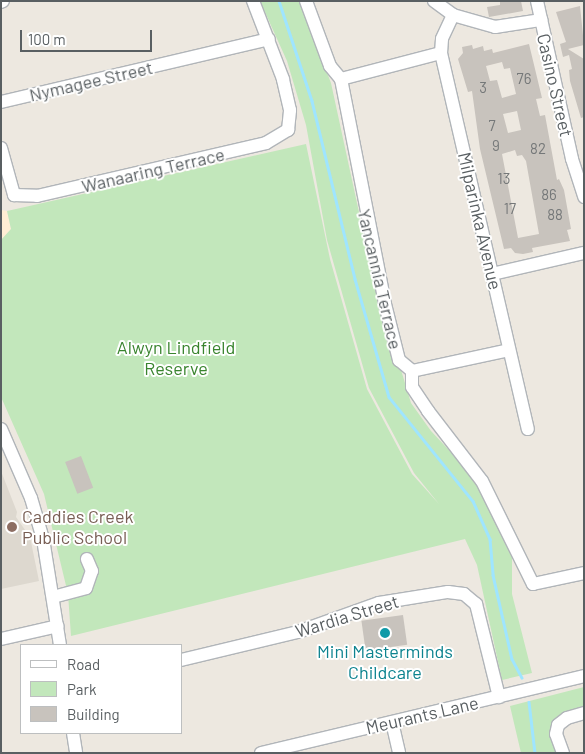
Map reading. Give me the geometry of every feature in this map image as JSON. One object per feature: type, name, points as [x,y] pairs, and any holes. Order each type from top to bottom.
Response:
[{"type":"street","points":[[253,1],[269,39]]},
{"type":"street","name":"Yancannia Terrace","points":[[306,1],[330,66],[340,79],[346,120],[397,354],[412,371],[412,387],[495,502],[520,564],[533,584],[584,573]]},
{"type":"street","points":[[434,1],[453,16],[495,27],[541,20]]},
{"type":"street","name":"Casino Street","points":[[537,1],[584,197]]},
{"type":"street","name":"Milparinka Avenue","points":[[453,16],[442,39],[441,53],[528,428]]},
{"type":"street","name":"Nymagee Street","points":[[1,102],[269,39]]},
{"type":"street","name":"Wanaaring Terrace","points":[[1,148],[14,195],[37,196],[121,179],[266,143],[288,130],[290,110],[283,78],[269,39]]},
{"type":"street","points":[[340,79],[441,53]]},
{"type":"street","points":[[492,274],[584,253]]},
{"type":"street","points":[[412,371],[509,350]]},
{"type":"street","points":[[1,429],[38,517],[60,644]]},
{"type":"street","points":[[53,597],[86,588],[92,571],[88,559]]},
{"type":"street","name":"Wardia Street","points":[[182,660],[298,632],[379,603],[448,592],[464,594],[476,604],[499,697]]},
{"type":"street","points":[[1,639],[58,626]]},
{"type":"street","name":"Meurants Lane","points":[[261,753],[584,676]]},
{"type":"street","points":[[563,753],[556,734],[558,725],[567,718],[584,714]]},
{"type":"street","points":[[392,722],[399,753]]},
{"type":"street","points":[[73,734],[76,753]]},
{"type":"shaded area","points":[[1,210],[7,211],[11,229],[1,240]]},
{"type":"shaded area","name":"Caddies Creek Public School","points":[[1,471],[17,512],[16,517],[30,537],[39,581],[1,589]]},
{"type":"green space","name":"Alwyn Lindfield Reserve","points":[[260,1],[299,1],[331,83],[373,277],[411,403],[431,431],[476,479],[496,515],[512,557],[512,594],[532,673],[502,680],[477,565],[465,539],[71,636],[68,594],[44,494],[1,397],[1,240],[11,229],[7,211],[306,144],[330,259],[367,389],[412,474],[439,504],[414,473],[369,388],[327,240],[306,125],[287,61]]},
{"type":"green space","points":[[584,687],[584,709],[565,713],[558,753],[521,753],[510,706]]},
{"type":"building","points":[[500,1],[521,1],[523,11],[489,17],[487,7],[500,5]]},
{"type":"building","points":[[580,6],[584,45],[568,49],[584,59],[584,117],[581,118],[570,81],[569,70],[572,69],[569,55],[563,57],[560,44],[566,42],[556,12]]},
{"type":"building","points":[[529,44],[542,98],[536,99],[540,116],[545,115],[557,180],[559,179],[564,190],[571,229],[567,230],[570,241],[532,248],[533,252],[523,254],[515,253],[511,248],[504,249],[480,149],[472,91],[468,92],[458,59],[463,53],[462,47],[472,45],[473,49],[483,46],[484,51],[492,49],[493,53]],"holes":[[[502,62],[504,69],[510,68],[516,94],[502,98],[497,80],[490,81],[486,66]],[[517,111],[521,130],[508,133],[503,114]],[[515,150],[517,156],[522,155],[526,161],[539,234],[518,238],[502,154]]]},
{"type":"building","points":[[81,456],[93,488],[77,494],[65,462]]},
{"type":"building","name":"Mini Masterminds Childcare","points":[[403,615],[407,645],[366,651],[361,621]]},
{"type":"waterway","points":[[279,1],[312,101],[355,279],[389,397],[473,501],[490,539],[493,575],[512,659],[522,678]]},
{"type":"waterway","points":[[529,702],[535,753]]},
{"type":"place","name":"Caddies Creek Public School","points":[[12,527]]},
{"type":"place","name":"Mini Masterminds Childcare","points":[[385,633]]}]
